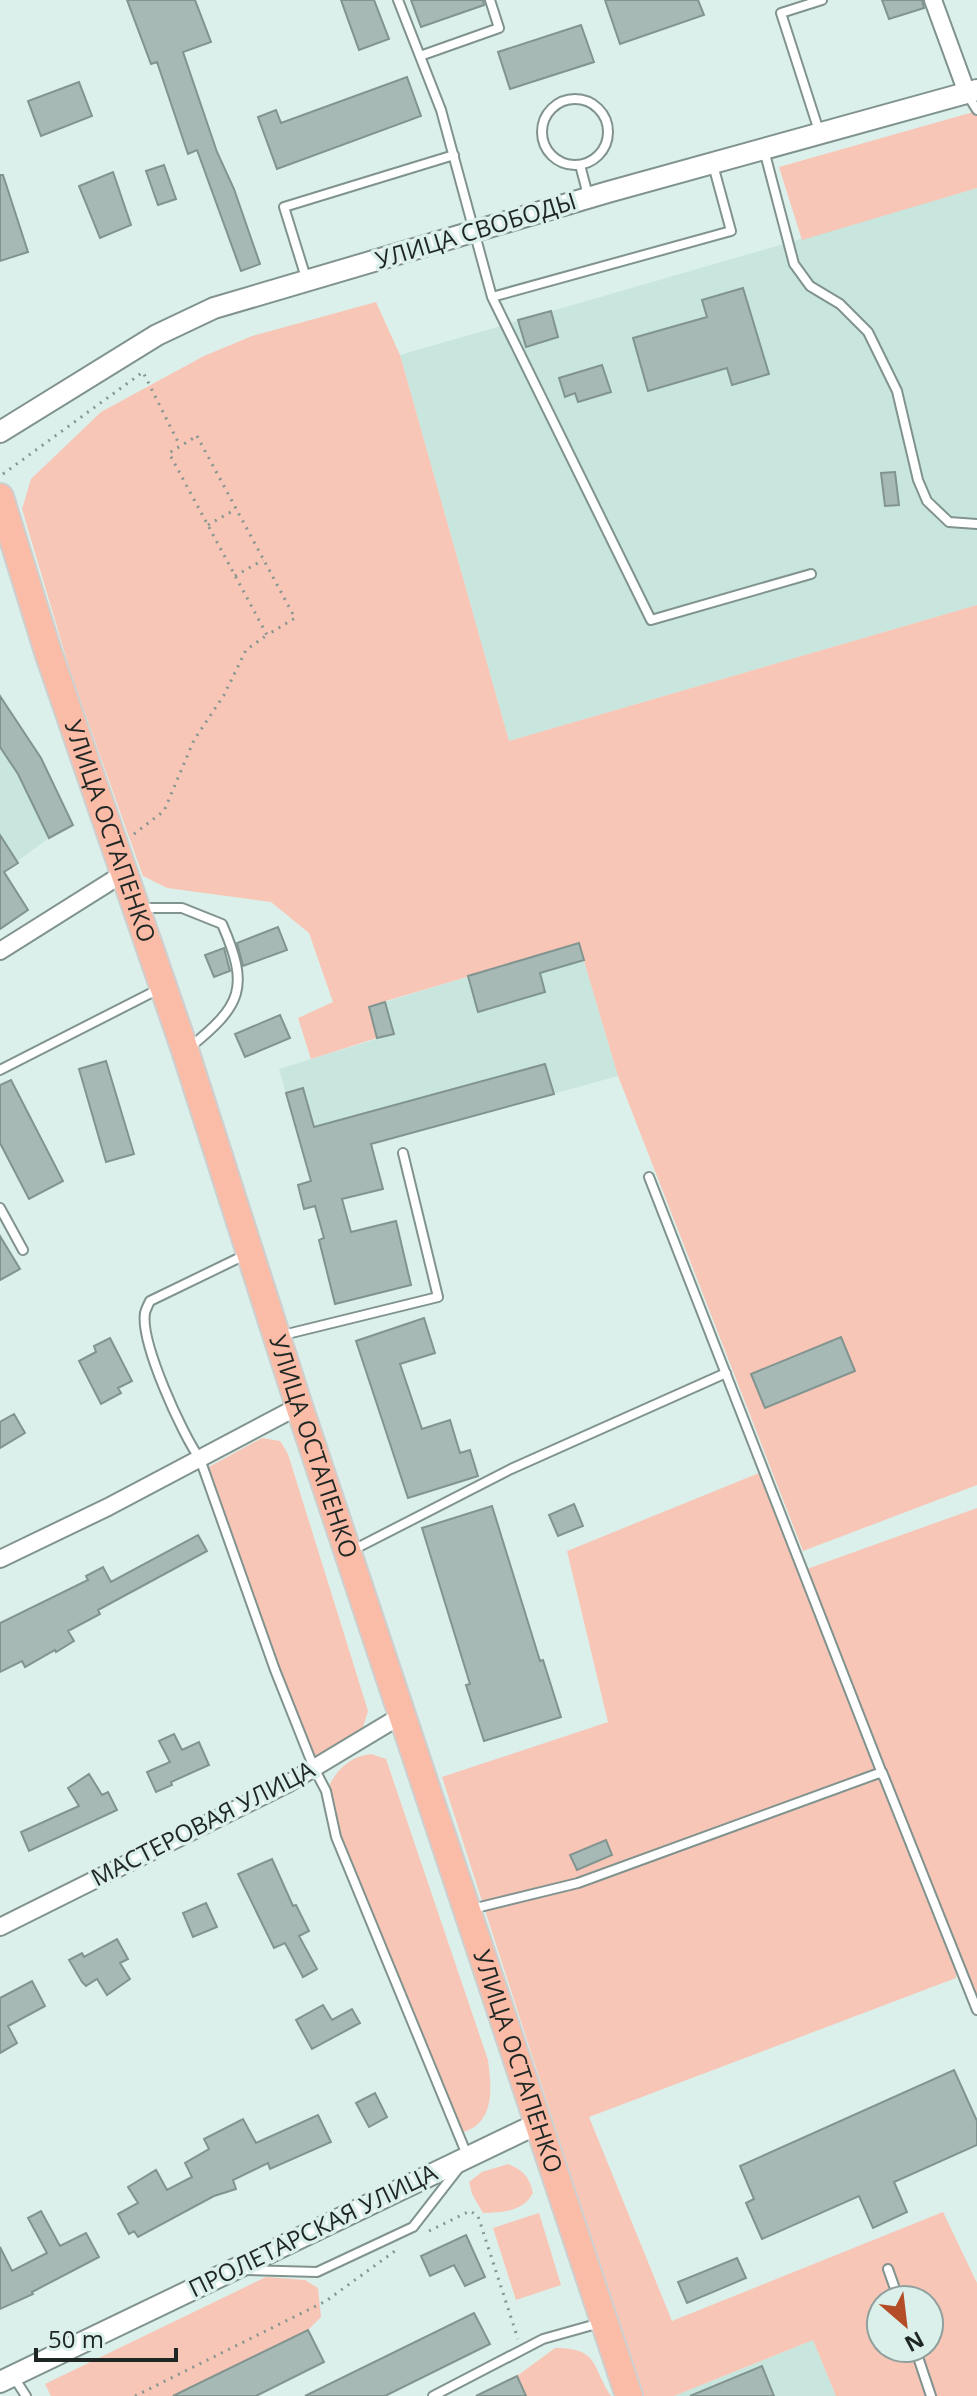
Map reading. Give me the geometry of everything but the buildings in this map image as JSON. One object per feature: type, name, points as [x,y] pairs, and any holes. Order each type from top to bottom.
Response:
[{"type":"main road","name":"УЛИЦА ОСТАПЕНКО","points":[[0,497],[48,652],[185,1050],[276,1337],[629,2396]]},
{"type":"street","points":[[933,0],[974,98]]},
{"type":"street","name":"УЛИЦА СВОБОДЫ","points":[[0,432],[157,335],[214,308],[712,163],[974,98]]},
{"type":"street","points":[[0,951],[124,873]]},
{"type":"street","points":[[0,1559],[299,1406]]},
{"type":"street","name":"МАСТЕРОВАЯ УЛИЦА","points":[[0,1927],[275,1790],[402,1715]]},
{"type":"street","name":"ПРОЛЕТАРСКАЯ УЛИЦА","points":[[6,2378],[539,2123]]},
{"type":"lane","points":[[398,0],[441,110],[492,297],[651,620],[811,574]]},
{"type":"lane","points":[[420,56],[499,28],[490,0]]},
{"type":"lane","points":[[819,134],[781,13],[822,0]]},
{"type":"lane","points":[[567,101],[587,102],[597,107],[607,125],[606,145],[600,155],[580,165],[558,161],[544,144],[544,122],[549,112],[567,101]]},
{"type":"lane","points":[[764,149],[794,264],[810,286],[840,304],[868,332],[897,391],[918,480],[927,501],[949,522],[977,524]]},
{"type":"lane","points":[[307,281],[284,207],[454,155]]},
{"type":"lane","points":[[492,297],[731,231],[712,163]]},
{"type":"lane","points":[[580,165],[589,197]]},
{"type":"lane","points":[[136,908],[182,908],[222,924],[235,954],[240,987],[221,1022],[185,1050]]},
{"type":"lane","points":[[0,1070],[163,987]]},
{"type":"lane","points":[[276,1337],[438,1297],[403,1153]]},
{"type":"lane","points":[[649,1177],[977,2010]]},
{"type":"lane","points":[[0,1208],[23,1250]]},
{"type":"lane","points":[[234,2269],[317,2272],[413,2227],[468,2157],[455,2119],[336,1837],[326,1791],[265,1642],[200,1459],[186,1439],[147,1337],[145,1314],[150,1301],[249,1253]]},
{"type":"lane","points":[[348,1552],[511,1469],[726,1373]]},
{"type":"lane","points":[[467,1910],[578,1883],[882,1772],[884,1777]]},
{"type":"lane","points":[[888,2269],[893,2284]]},
{"type":"lane","points":[[433,2396],[543,2339],[604,2321]]},
{"type":"lane","points":[[920,2364],[931,2396]]},
{"type":"lane","points":[[6,2378],[26,2396]]},
{"type":"path","points":[[0,476],[143,372],[180,446]]},
{"type":"path","points":[[115,847],[164,811],[194,740],[224,695],[246,650],[295,618],[197,436],[169,453],[267,635]]},
{"type":"path","points":[[208,525],[236,509]]},
{"type":"path","points":[[235,576],[263,560]]},
{"type":"path","points":[[428,2231],[470,2211],[478,2216],[521,2350]]},
{"type":"path","points":[[135,2396],[326,2301],[402,2247]]},
{"type":"shaded area","points":[[977,111],[977,188],[802,240],[779,167]]},
{"type":"shaded area","points":[[977,188],[977,605],[509,741],[400,355]]},
{"type":"shaded area","points":[[376,302],[400,355],[509,741],[977,605],[977,1485],[803,1551],[618,1076],[579,944],[369,1006],[377,1038],[311,1059],[298,1018],[333,1002],[309,933],[271,902],[167,888],[143,876],[71,674],[22,509],[31,479],[101,412],[204,356],[252,336]]},
{"type":"shaded area","points":[[0,747],[18,774],[49,838],[0,874]]},
{"type":"shaded area","points":[[579,943],[618,1076],[306,1162],[279,1069],[377,1039],[369,1007]]},
{"type":"shaded area","points":[[262,1438],[280,1441],[288,1454],[368,1711],[363,1727],[314,1768],[203,1470]]},
{"type":"shaded area","points":[[764,1471],[804,1570],[977,1508],[977,2010],[956,1961],[956,1978],[589,2117],[672,2321],[943,2212],[977,2283],[977,2396],[836,2396],[813,2340],[674,2396],[642,2396],[442,1777],[608,1722],[567,1551]]},
{"type":"shaded area","points":[[371,1754],[386,1759],[488,2060],[489,2104],[480,2122],[460,2133],[336,1837],[326,1791],[344,1766],[356,1758]]},
{"type":"shaded area","points":[[508,2164],[525,2175],[533,2193],[518,2207],[483,2213],[469,2182],[482,2172]]},
{"type":"shaded area","points":[[539,2213],[561,2285],[516,2300],[493,2228]]},
{"type":"shaded area","points":[[266,2277],[305,2280],[318,2288],[321,2317],[308,2330],[173,2396],[51,2396],[45,2384]]},
{"type":"shaded area","points":[[813,2340],[836,2396],[674,2396]]},
{"type":"shaded area","points":[[555,2348],[580,2351],[587,2355],[611,2396],[526,2396],[517,2376]]}]
